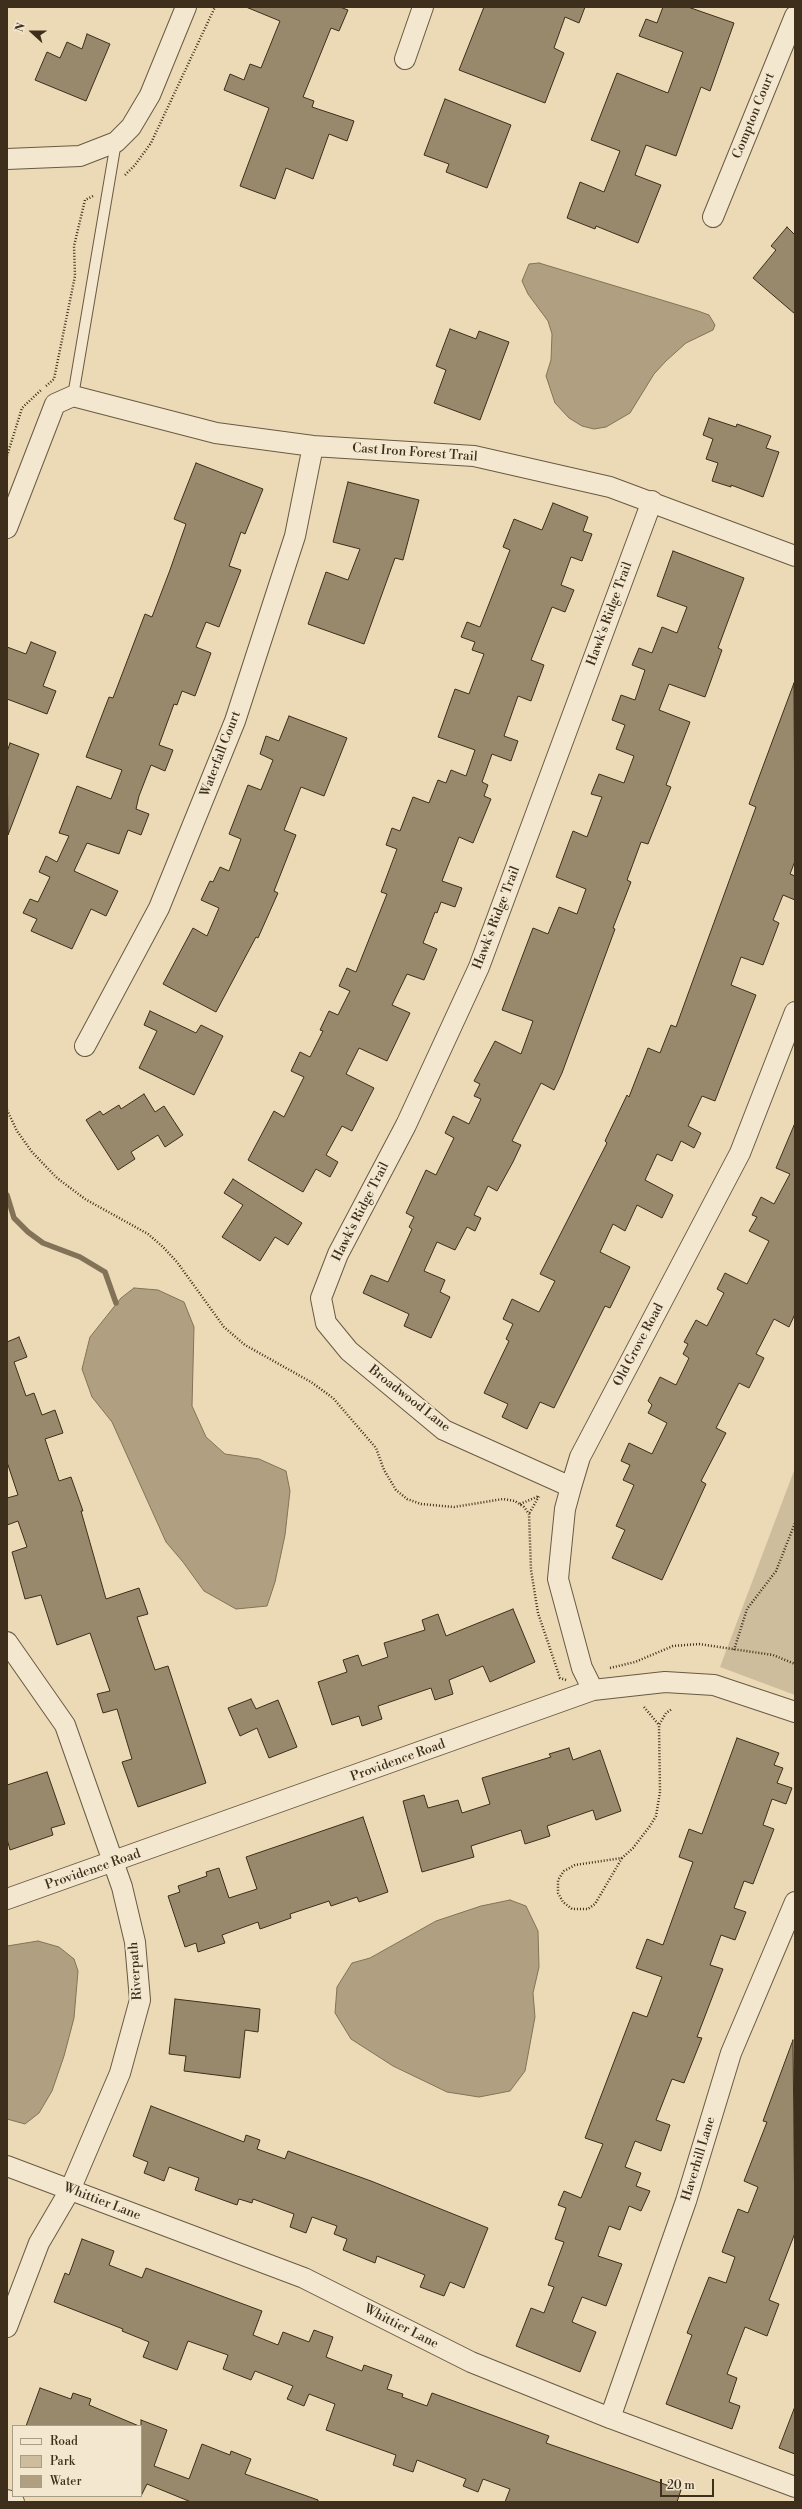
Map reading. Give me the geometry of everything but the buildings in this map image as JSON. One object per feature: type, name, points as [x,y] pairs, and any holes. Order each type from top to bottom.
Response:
[{"type":"street","points":[[7,159],[80,156],[116,142],[131,128],[150,95],[186,7]]},
{"type":"street","points":[[405,59],[423,7]]},
{"type":"street","points":[[784,7],[795,11]]},
{"type":"street","name":"Compton Court","points":[[713,216],[795,16]]},
{"type":"street","points":[[7,528],[55,404],[73,396]]},
{"type":"street","name":"Cast Iron Forest Trail","points":[[73,396],[216,433],[312,446],[474,456],[610,487],[652,501],[795,556]]},
{"type":"street","name":"Waterfall Court","points":[[85,1046],[159,908],[235,721],[295,536],[312,446]]},
{"type":"street","name":"Hawk's Ridge Trail","points":[[326,1323],[321,1298],[338,1254],[406,1125],[479,967],[652,501]]},
{"type":"street","name":"Old Grove Road","points":[[589,1683],[558,1579],[565,1509],[580,1457],[740,1153],[795,1012]]},
{"type":"street","name":"Broadwood Lane","points":[[326,1323],[349,1351],[444,1430],[571,1487]]},
{"type":"street","name":"Riverpath","points":[[7,1642],[65,1726],[122,1887],[135,1942],[140,2000],[120,2073],[70,2190],[39,2243],[7,2327]]},
{"type":"street","name":"Providence Road","points":[[7,1899],[114,1863],[589,1683],[665,1682],[714,1685],[795,1712]]},
{"type":"street","name":"Haverhill Lane","points":[[610,2418],[686,2201],[731,2053],[795,1902]]},
{"type":"street","name":"Whittier Lane","points":[[7,2166],[304,2278],[471,2362],[610,2418],[795,2487]]},
{"type":"street","points":[[7,2500],[14,2502]]},
{"type":"lane","points":[[73,396],[116,142]]},
{"type":"path","points":[[7,1110],[16,1131],[32,1152],[57,1178],[85,1199],[148,1234],[163,1247],[177,1262],[224,1327],[245,1345],[311,1382],[333,1398],[376,1448],[388,1477],[396,1490],[407,1499],[434,1506],[469,1505],[503,1499],[520,1504],[530,1514]]},
{"type":"path","points":[[520,1504],[539,1496],[530,1514],[531,1570],[538,1613],[560,1678],[569,1681],[589,1683],[673,1646],[699,1644],[773,1655],[795,1664]]},
{"type":"path","points":[[734,1650],[747,1609],[776,1571],[795,1523]]},
{"type":"path","points":[[644,1707],[659,1725]]},
{"type":"path","points":[[622,1858],[575,1865],[564,1871],[558,1880],[558,1893],[563,1902],[572,1909],[588,1909],[595,1904],[622,1858],[644,1836],[656,1816],[660,1792],[659,1725],[666,1713],[672,1709]]},
{"type":"green space","points":[[795,1468],[795,1695],[720,1667]]},
{"type":"water","points":[[539,263],[698,311],[709,315],[715,325],[713,330],[686,343],[666,361],[654,374],[630,413],[606,427],[594,429],[582,426],[569,418],[555,403],[546,376],[551,360],[552,334],[548,321],[528,294],[522,281],[529,264]]},
{"type":"water","points":[[134,1288],[158,1290],[184,1302],[194,1327],[192,1406],[206,1437],[225,1454],[259,1459],[286,1471],[290,1491],[285,1535],[275,1582],[267,1606],[236,1609],[204,1591],[166,1542],[112,1422],[92,1397],[82,1369],[90,1337],[121,1298]]},
{"type":"water","points":[[510,1900],[526,1906],[538,1931],[539,1967],[533,1993],[535,2017],[525,2071],[510,2091],[479,2097],[447,2092],[393,2066],[351,2039],[335,2013],[337,1987],[352,1963],[370,1958],[436,1921],[481,1906]]},
{"type":"water","points":[[38,1941],[59,1947],[74,1959],[78,1971],[74,2018],[64,2056],[52,2091],[39,2113],[25,2124],[7,2119],[7,1946]]},
{"type":"waterway","points":[[7,1195],[14,1218],[28,1232],[43,1243],[80,1257],[105,1272],[116,1303]]}]
